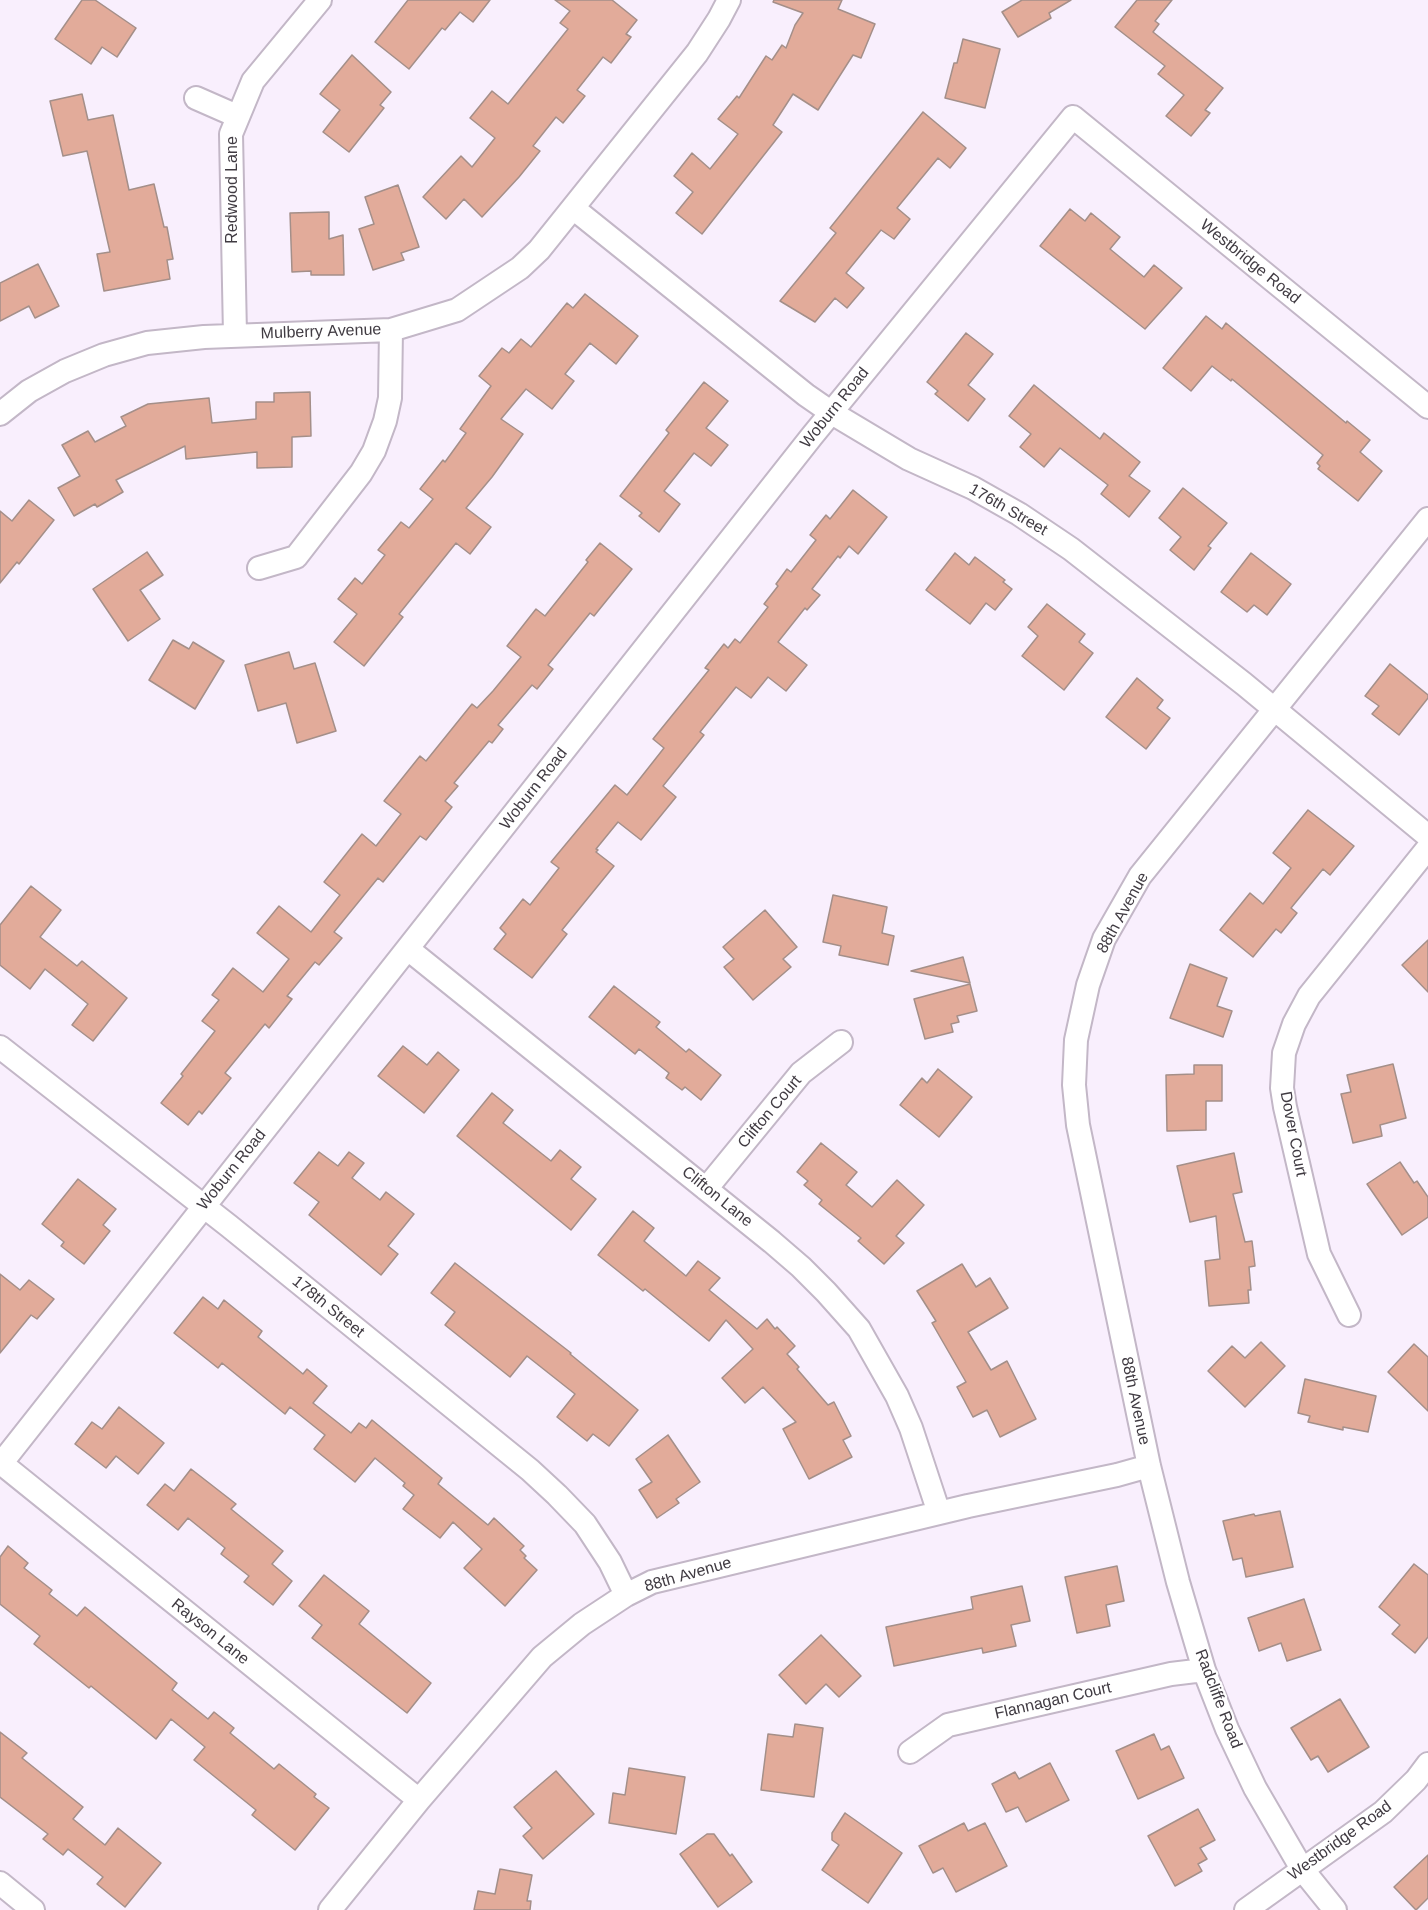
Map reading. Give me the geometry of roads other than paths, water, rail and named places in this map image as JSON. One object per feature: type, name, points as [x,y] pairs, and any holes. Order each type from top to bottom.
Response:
[{"type":"street","name":"Redwood Lane","points":[[235,335],[231,134],[254,81],[320,0]]},
{"type":"street","name":"Mulberry Avenue","points":[[0,414],[29,391],[65,371],[104,355],[147,343],[235,335],[391,330],[458,310],[520,268],[539,250],[697,53],[729,0]]},
{"type":"street","points":[[196,98],[237,116]]},
{"type":"street","name":"Westbridge Road","points":[[1073,117],[1428,407]]},
{"type":"street","name":"Woburn Road","points":[[1,1464],[832,413],[1073,117]]},
{"type":"street","name":"176th Street","points":[[573,208],[806,395],[832,413],[909,459],[973,488],[1047,531],[1274,709],[1428,836]]},
{"type":"street","points":[[259,568],[296,557],[362,473],[374,451],[390,399],[391,330]]},
{"type":"street","name":"88th Avenue","points":[[330,1910],[419,1800],[542,1657],[582,1624],[627,1595],[651,1582],[939,1513],[1118,1475],[1149,1466],[1078,1125],[1074,1085],[1076,1040],[1088,985],[1104,939],[1140,876],[1428,519]]},
{"type":"street","name":"Dover Court","points":[[1349,1315],[1319,1254],[1285,1107],[1282,1088],[1284,1053],[1294,1024],[1310,996],[1428,848]]},
{"type":"street","name":"Clifton Lane","points":[[408,949],[801,1267],[859,1329],[897,1396],[911,1428],[939,1513]]},
{"type":"street","name":"Clifton Court","points":[[706,1189],[801,1073],[841,1042]]},
{"type":"street","name":"178th Street","points":[[0,1047],[204,1206],[557,1495],[585,1524],[610,1562],[627,1595]]},
{"type":"street","name":"Rayson Lane","points":[[1,1464],[419,1800]]},
{"type":"street","name":"Radcliffe Road","points":[[1149,1466],[1178,1582],[1204,1670],[1227,1729],[1255,1788],[1302,1869],[1335,1910]]},
{"type":"street","name":"Flannagan Court","points":[[910,1752],[948,1725],[1171,1674],[1204,1670]]},
{"type":"street","name":"Westbridge Road","points":[[1246,1910],[1383,1812],[1416,1780],[1428,1764]]},
{"type":"street","points":[[0,1883],[33,1910]]}]
